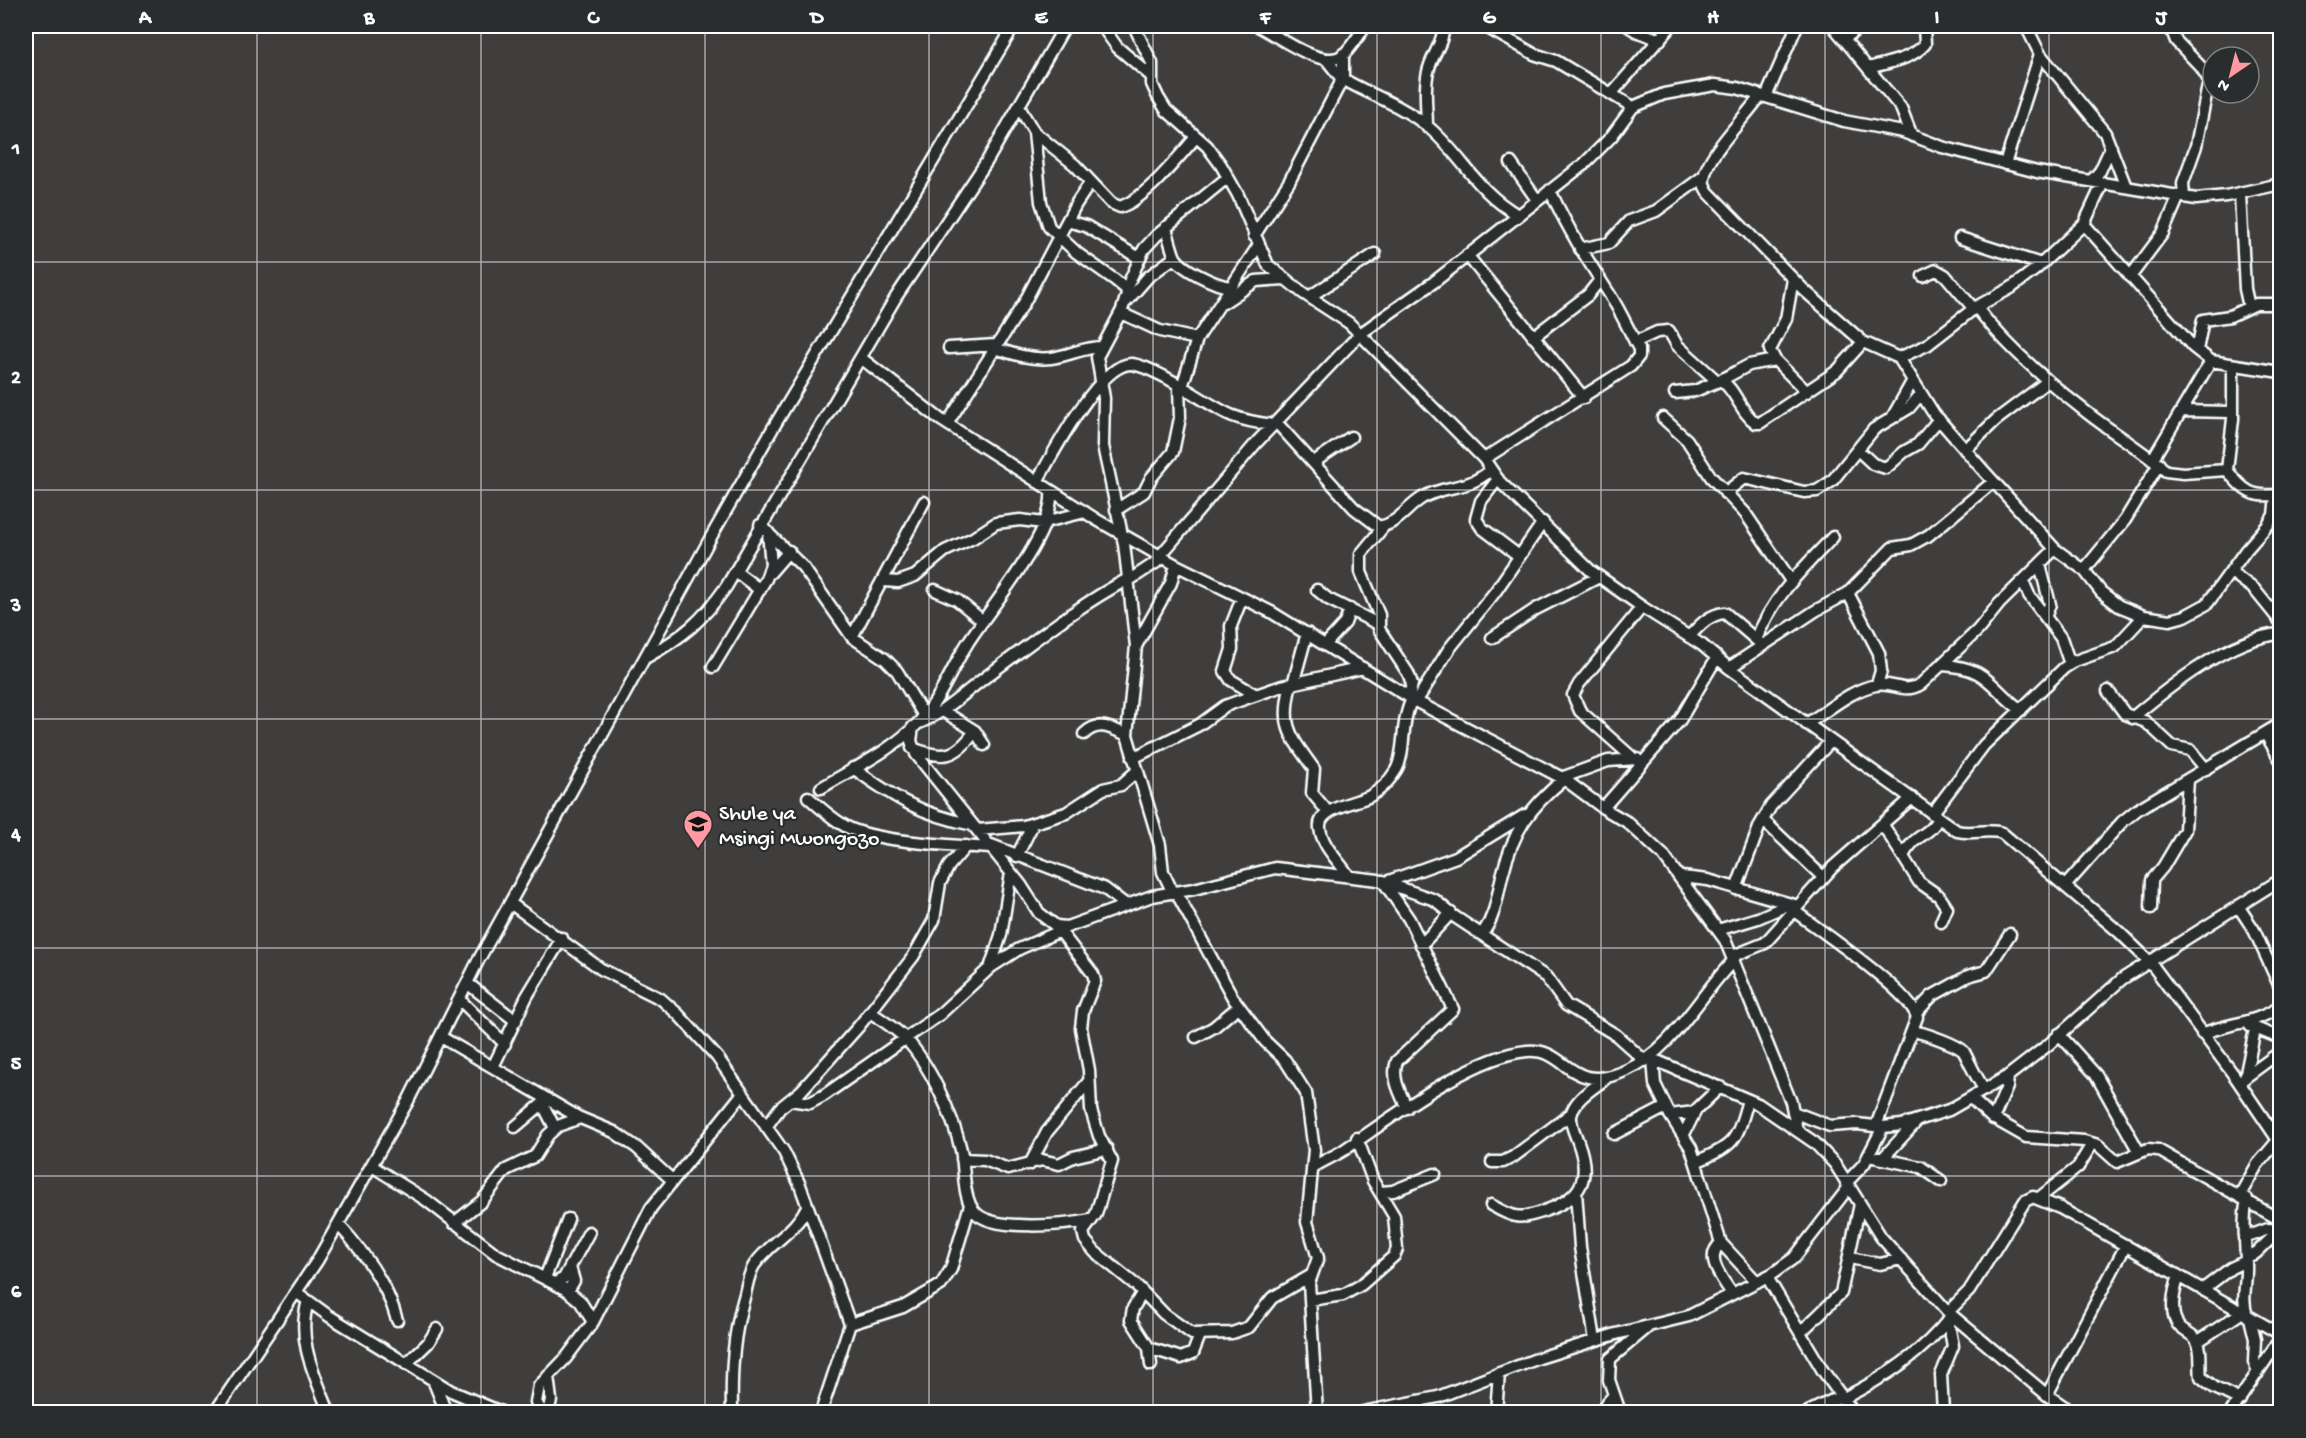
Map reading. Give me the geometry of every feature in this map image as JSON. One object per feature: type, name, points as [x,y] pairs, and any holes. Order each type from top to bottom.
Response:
[{"type":"street","points":[[215,1413],[339,1224],[441,1037],[510,903],[773,428],[1014,26]]},
{"type":"street","points":[[647,657],[682,637],[707,613],[764,529],[896,297],[981,171],[1065,26]]},
{"type":"street","points":[[1102,26],[1117,47],[1151,76]]},
{"type":"street","points":[[1134,26],[1152,63],[1152,84],[1166,110],[1207,146],[1228,177],[1268,265],[1309,297],[1349,323],[1484,459],[1494,475],[1599,577],[1641,608],[1689,637],[1806,724],[1958,831],[1971,835],[1993,830],[2002,833],[2066,885],[2150,963],[2202,1034],[2242,1080],[2279,1139],[2257,1165],[2243,1197],[2246,1259],[2242,1297],[2255,1344],[2254,1362],[2258,1373]]},
{"type":"street","points":[[1258,26],[1313,56],[1326,59],[1343,54],[1366,26]]},
{"type":"street","points":[[1427,127],[1427,79],[1430,65],[1443,38],[1444,26]]},
{"type":"street","points":[[1485,26],[1503,31],[1534,54],[1556,61],[1634,107]]},
{"type":"street","points":[[1628,26],[1636,32],[1660,40]]},
{"type":"street","points":[[1611,94],[1671,26]]},
{"type":"street","points":[[1833,26],[1901,108],[1912,136]]},
{"type":"street","points":[[1844,39],[1861,26]]},
{"type":"street","points":[[1869,68],[1912,55],[1919,50],[1925,44],[1924,26]]},
{"type":"street","points":[[2026,26],[2040,54],[2105,133],[2126,187]]},
{"type":"street","points":[[2130,277],[2163,233],[2181,196],[2183,183],[2196,146],[2209,80],[2201,67],[2179,45],[2170,26]]},
{"type":"street","points":[[1580,249],[1609,243],[1629,221],[1656,211],[1704,176],[1717,154],[1763,97],[1796,28]]},
{"type":"street","points":[[1116,510],[1144,492],[1150,478],[1173,452],[1180,418],[1180,387],[1197,339],[1231,287],[1337,91],[1342,79],[1343,54]]},
{"type":"street","points":[[2005,164],[2040,54]]},
{"type":"street","points":[[1326,59],[1342,79],[1407,112],[1442,139],[1483,190],[1518,215]]},
{"type":"street","points":[[821,788],[882,751],[919,722],[943,711],[1054,626],[1161,557],[1275,423],[1360,334],[1467,255],[1601,149],[1634,107],[1664,94],[1715,85],[1844,121],[1875,125],[2005,164],[2196,199],[2240,194],[2280,184]]},
{"type":"street","points":[[1019,107],[1034,132],[1075,165],[1111,203],[1120,207],[1129,204],[1160,176],[1196,137]]},
{"type":"street","points":[[1034,132],[1041,202],[1049,227],[1059,238],[1126,289]]},
{"type":"street","points":[[1899,358],[1927,345],[1975,308],[2011,288],[2084,224],[2100,171],[2111,147]]},
{"type":"street","points":[[1511,163],[1537,201]]},
{"type":"street","points":[[1704,176],[1704,184],[1708,192],[1793,279],[1863,342],[1899,358],[1920,395],[1939,419],[2055,549],[2084,570],[2111,601],[2144,616],[2170,620],[2185,616],[2207,604],[2274,515],[2278,494],[2257,496],[2246,492],[2227,470],[2233,365]]},
{"type":"street","points":[[1122,309],[1126,289],[1144,249],[1166,227],[1228,177]]},
{"type":"street","points":[[947,424],[1024,303],[1067,221],[1090,183]]},
{"type":"street","points":[[1484,459],[1584,398],[1631,366],[1639,356],[1635,342],[1580,249],[1550,190]]},
{"type":"street","points":[[2240,194],[2245,289],[2249,307]]},
{"type":"street","points":[[1067,221],[1086,226],[1139,258]]},
{"type":"street","points":[[2084,224],[2197,351],[2211,361],[2280,372]]},
{"type":"street","points":[[1166,227],[1175,257],[1212,284],[1231,287]]},
{"type":"street","points":[[1960,238],[2041,264]]},
{"type":"street","points":[[1309,297],[1375,254]]},
{"type":"street","points":[[1467,255],[1584,398]]},
{"type":"street","points":[[912,748],[1011,872],[1039,913],[1058,928],[1094,974],[1095,981],[1083,1011],[1081,1028],[1091,1110],[1099,1136],[1112,1161],[1096,1214],[1083,1232],[1085,1240],[1164,1314],[1192,1334],[1232,1334],[1249,1327],[1272,1298],[1310,1276],[1317,1265],[1318,1258],[1307,1222],[1314,1150],[1306,1093],[1285,1060],[1265,1041],[1239,1006],[1163,872],[1160,845],[1127,735],[1136,646],[1121,533],[1103,446],[1104,398],[1097,357],[1122,309],[1148,277],[1175,257]]},
{"type":"street","points":[[1923,276],[1936,270],[1945,275],[1999,336],[2048,381],[2085,412],[2166,471],[2183,473],[2227,470]]},
{"type":"street","points":[[1219,305],[1256,281],[1284,279]]},
{"type":"street","points":[[1793,279],[1786,319],[1770,350],[1775,360],[1807,392]]},
{"type":"street","points":[[1533,337],[1588,294],[1599,281]]},
{"type":"street","points":[[2197,351],[2203,320],[2230,316],[2256,304],[2280,304]]},
{"type":"street","points":[[1122,309],[1160,331],[1197,339]]},
{"type":"street","points":[[1635,342],[1657,332],[1669,331],[1677,345],[1718,380],[1726,383],[1745,413],[1756,423],[1767,420],[1837,372],[1863,342]]},
{"type":"street","points":[[949,348],[995,347],[1025,358],[1052,358],[1090,347],[1102,347]]},
{"type":"street","points":[[861,357],[947,424],[1085,512],[1161,557],[1307,633],[1412,699],[1563,779],[1603,808],[1628,822],[1663,855],[1682,877],[1734,958],[1793,1112],[1797,1130]]},
{"type":"street","points":[[1676,393],[1695,391],[1749,365],[1775,360]]},
{"type":"street","points":[[2084,570],[2125,520],[2211,361]]},
{"type":"street","points":[[1037,482],[1053,452],[1101,383],[1117,367],[1135,364],[1227,415],[1275,423],[1314,462],[1363,517],[1379,527],[1395,522],[1422,498],[1445,489],[1469,486],[1494,475]]},
{"type":"street","points":[[1965,450],[1996,420],[2048,381]]},
{"type":"street","points":[[1892,417],[1912,382]]},
{"type":"street","points":[[1725,493],[1744,478],[1804,492],[1818,491],[1832,481],[1874,429],[1909,408],[1920,395]]},
{"type":"street","points":[[2182,411],[2232,412]]},
{"type":"street","points":[[1663,418],[1687,440],[1711,477],[1745,513],[1791,581]]},
{"type":"street","points":[[1858,450],[1874,465],[1886,468],[1904,452],[1918,444],[1939,419]]},
{"type":"street","points":[[1314,462],[1351,437]]},
{"type":"street","points":[[1494,475],[1480,501],[1476,519],[1482,528],[1519,556]]},
{"type":"street","points":[[1729,668],[1759,643],[1848,593],[1892,548],[1911,545],[1929,535],[1994,482]]},
{"type":"street","points":[[912,748],[919,722],[946,686],[965,646],[1039,537],[1052,501],[1051,491]]},
{"type":"street","points":[[852,637],[924,502]]},
{"type":"street","points":[[884,580],[898,582],[915,576],[945,551],[973,538],[996,523],[1013,519],[1044,522],[1085,512]]},
{"type":"street","points":[[1348,875],[1330,851],[1320,829],[1323,816],[1370,796],[1393,775],[1399,758],[1404,716],[1412,699],[1478,615],[1543,522]]},
{"type":"street","points":[[1378,624],[1379,615],[1361,572],[1360,562],[1365,548],[1384,526]]},
{"type":"street","points":[[764,529],[789,551],[852,637],[885,659],[897,671],[919,722]]},
{"type":"street","points":[[713,667],[768,575],[771,565],[764,529]]},
{"type":"street","points":[[1759,643],[1764,621],[1791,581],[1833,537]]},
{"type":"street","points":[[1806,724],[1848,696],[1877,684],[1913,689],[1943,665],[2055,549]]},
{"type":"street","points":[[768,575],[789,551]]},
{"type":"street","points":[[1136,646],[1171,582],[1176,565]]},
{"type":"street","points":[[2040,565],[2050,604],[2046,615]]},
{"type":"street","points":[[735,570],[760,590]]},
{"type":"street","points":[[2231,572],[2254,589],[2280,621]]},
{"type":"street","points":[[1492,638],[1536,609],[1599,577]]},
{"type":"street","points":[[2023,581],[2029,595],[2061,638],[2070,664]]},
{"type":"street","points":[[935,590],[957,600],[983,621]]},
{"type":"street","points":[[1317,590],[1328,599],[1378,624],[1408,673],[1412,684],[1412,699]]},
{"type":"street","points":[[1848,593],[1879,654],[1881,671],[1877,684]]},
{"type":"street","points":[[1242,598],[1231,626],[1232,649],[1225,671],[1230,680],[1256,695]]},
{"type":"street","points":[[1634,759],[1580,711],[1573,695],[1579,684],[1641,608]]},
{"type":"street","points":[[1325,645],[1345,623],[1350,609]]},
{"type":"street","points":[[1689,637],[1707,619],[1717,614],[1725,614],[1759,643]]},
{"type":"street","points":[[1903,856],[1914,839],[1932,829],[1935,816],[1984,745],[2070,664],[2115,647],[2144,616]]},
{"type":"street","points":[[1307,633],[1292,684],[1286,711],[1286,727],[1291,739],[1314,769],[1311,793],[1328,812]]},
{"type":"street","points":[[2132,718],[2205,664],[2261,636],[2280,634]]},
{"type":"street","points":[[1955,653],[1973,670]]},
{"type":"street","points":[[1603,808],[1684,714],[1717,657]]},
{"type":"street","points":[[1943,665],[1966,666],[1973,670],[1993,683],[2021,710]]},
{"type":"street","points":[[1133,758],[1205,722],[1225,706],[1292,684],[1363,668]]},
{"type":"street","points":[[2108,691],[2119,708],[2132,718],[2146,722],[2172,746],[2190,750],[2206,769]]},
{"type":"street","points":[[943,711],[975,731],[984,745]]},
{"type":"street","points":[[2066,885],[2122,822],[2280,724]]},
{"type":"street","points":[[1084,734],[1092,727],[1099,725],[1127,735]]},
{"type":"street","points":[[912,748],[933,754],[953,754],[962,749],[975,731]]},
{"type":"street","points":[[2265,733],[2280,759]]},
{"type":"street","points":[[1736,889],[1763,820],[1771,806],[1792,787],[1831,741]]},
{"type":"street","points":[[1483,933],[1497,906],[1502,875],[1516,831],[1528,813],[1563,779],[1608,761],[1646,759]]},
{"type":"street","points":[[853,768],[900,802],[926,813],[975,827],[1034,824],[1066,813],[1103,789],[1120,785],[1137,771]]},
{"type":"street","points":[[2151,908],[2152,880],[2163,867],[2185,830],[2188,780]]},
{"type":"street","points":[[808,797],[828,815],[857,831],[966,846],[990,846],[1105,889],[1126,905]]},
{"type":"street","points":[[1491,1204],[1512,1217],[1523,1218],[1562,1204],[1576,1192],[1584,1181],[1584,1161],[1572,1126],[1572,1113],[1579,1099],[1605,1078],[1649,1059],[1734,958],[1761,946],[1793,907],[1823,877],[1912,798]]},
{"type":"street","points":[[1384,881],[1456,857],[1528,813]]},
{"type":"street","points":[[1763,820],[1823,877]]},
{"type":"street","points":[[990,968],[1001,935],[1016,855],[1034,824]]},
{"type":"street","points":[[1882,825],[1919,882],[1945,902],[1947,908],[1941,922]]},
{"type":"street","points":[[766,1127],[870,1012],[903,971],[930,927],[938,908],[940,883],[949,866],[966,846]]},
{"type":"street","points":[[790,1100],[810,1103],[815,1101],[939,1015],[990,968],[1058,928],[1077,924],[1126,905],[1275,868],[1384,881],[1422,894],[1483,933],[1546,977],[1566,1005],[1616,1035],[1649,1059],[1748,1100],[1815,1143],[1835,1164],[1859,1206],[1881,1237],[1949,1316],[2071,1412]]},
{"type":"street","points":[[1682,877],[1708,880],[1793,907],[1897,992],[1916,1013]]},
{"type":"street","points":[[1793,1112],[1830,1126],[1879,1126],[1902,1125],[1949,1110],[2008,1076],[2122,979],[2280,880]]},
{"type":"street","points":[[1384,881],[1409,919],[1454,1009],[1397,1061],[1394,1069],[1396,1081],[1407,1108]]},
{"type":"street","points":[[510,903],[562,938],[601,969],[661,999],[678,1014],[717,1057],[784,1152],[850,1324],[821,1413]]},
{"type":"street","points":[[2238,906],[2254,930],[2280,987]]},
{"type":"street","points":[[1718,930],[1793,907]]},
{"type":"street","points":[[1421,945],[1451,913]]},
{"type":"street","points":[[1363,1413],[1438,1397],[1595,1340],[1689,1316],[1762,1279],[1794,1258],[1869,1156],[1912,1031],[1916,1013],[1932,996],[1968,976],[1986,971],[2010,934]]},
{"type":"street","points":[[494,1067],[527,996],[562,938]]},
{"type":"street","points":[[467,983],[516,1021]]},
{"type":"street","points":[[459,999],[505,1044]]},
{"type":"street","points":[[1196,1037],[1214,1027],[1239,1006]]},
{"type":"street","points":[[2242,1080],[2250,1026],[2280,1007]]},
{"type":"street","points":[[850,1324],[903,1307],[941,1285],[951,1269],[970,1205],[962,1159],[937,1088],[921,1057],[905,1037],[870,1012]]},
{"type":"street","points":[[2202,1034],[2225,1026],[2250,1026],[2280,1038]]},
{"type":"street","points":[[1912,1031],[1935,1036],[1944,1044],[1952,1044],[1963,1051],[1973,1074],[1985,1090]]},
{"type":"street","points":[[2059,1034],[2096,1075],[2139,1152]]},
{"type":"street","points":[[441,1037],[494,1067],[545,1102],[614,1132],[636,1147],[672,1180]]},
{"type":"street","points":[[1312,1168],[1357,1138],[1474,1068],[1526,1051],[1548,1055],[1576,1074],[1592,1079],[1605,1078]]},
{"type":"street","points":[[2242,1080],[2280,1052]]},
{"type":"street","points":[[1649,1059],[1655,1084],[1696,1161],[1721,1243],[1762,1279],[1801,1332],[1845,1405]]},
{"type":"street","points":[[1993,1119],[2007,1087],[2008,1076]]},
{"type":"street","points":[[1030,1164],[1047,1132],[1089,1082]]},
{"type":"street","points":[[1683,1136],[1695,1112],[1720,1087]]},
{"type":"street","points":[[540,1412],[535,1396],[539,1386],[593,1322],[651,1208],[743,1093]]},
{"type":"street","points":[[1971,1098],[1993,1119],[2026,1137],[2064,1138],[2092,1144],[2117,1162],[2139,1152],[2158,1150],[2243,1197],[2280,1227]]},
{"type":"street","points":[[1696,1161],[1731,1145],[1737,1136],[1748,1100]]},
{"type":"street","points":[[515,1126],[545,1102]]},
{"type":"street","points":[[545,1102],[555,1128]]},
{"type":"street","points":[[1614,1134],[1668,1111],[1695,1112]]},
{"type":"street","points":[[1492,1162],[1503,1162],[1513,1157],[1572,1113]]},
{"type":"street","points":[[454,1223],[482,1201],[506,1170],[535,1156],[555,1128],[580,1118]]},
{"type":"street","points":[[1883,1158],[1918,1119]]},
{"type":"street","points":[[1310,1300],[1343,1295],[1361,1285],[1394,1256],[1397,1249],[1394,1216],[1362,1155],[1357,1138]]},
{"type":"street","points":[[2039,1198],[2078,1167],[2092,1144]]},
{"type":"street","points":[[962,1159],[985,1160],[1008,1169],[1042,1161],[1059,1164],[1107,1149]]},
{"type":"street","points":[[1869,1156],[1928,1169],[1941,1181]]},
{"type":"street","points":[[372,1166],[426,1200],[496,1254],[568,1291],[589,1313],[593,1322]]},
{"type":"street","points":[[1381,1192],[1393,1191],[1435,1174]]},
{"type":"street","points":[[1576,1192],[1580,1247],[1595,1340]]},
{"type":"street","points":[[1809,1413],[1845,1405],[1909,1359],[1969,1291],[2025,1201],[2033,1197],[2039,1198],[2126,1245],[2280,1334]]},
{"type":"street","points":[[970,1205],[979,1216],[1019,1224],[1073,1224],[1091,1220]]},
{"type":"street","points":[[1835,1205],[1859,1206]]},
{"type":"street","points":[[1801,1332],[1841,1293],[1859,1206]]},
{"type":"street","points":[[732,1413],[731,1375],[735,1327],[753,1266],[776,1241],[796,1226],[807,1207]]},
{"type":"street","points":[[550,1280],[568,1219]]},
{"type":"street","points":[[339,1224],[372,1267],[389,1295],[397,1320]]},
{"type":"street","points":[[2244,1238],[2260,1230],[2280,1227]]},
{"type":"street","points":[[2202,1290],[2230,1268],[2256,1253],[2280,1227]]},
{"type":"street","points":[[550,1280],[564,1278],[589,1232]]},
{"type":"street","points":[[1721,1243],[1716,1247],[1713,1258],[1716,1268],[1732,1293]]},
{"type":"street","points":[[2047,1395],[2126,1245]]},
{"type":"street","points":[[1850,1258],[1880,1264],[1901,1259]]},
{"type":"street","points":[[568,1291],[574,1281],[570,1267]]},
{"type":"street","points":[[1310,1276],[1317,1413]]},
{"type":"street","points":[[2179,1276],[2173,1299],[2177,1325],[2197,1342],[2200,1349],[2201,1377],[2216,1389],[2240,1400]]},
{"type":"street","points":[[296,1292],[433,1380],[501,1413]]},
{"type":"street","points":[[1143,1292],[1133,1308],[1131,1320],[1149,1348],[1151,1365]]},
{"type":"street","points":[[308,1301],[303,1332],[304,1346],[329,1413]]},
{"type":"street","points":[[1943,1413],[1941,1375],[1953,1346],[1949,1316]]},
{"type":"street","points":[[2197,1342],[2246,1316]]},
{"type":"street","points":[[1620,1413],[1609,1380],[1610,1359],[1650,1326]]},
{"type":"street","points":[[406,1364],[428,1343],[437,1329]]},
{"type":"street","points":[[1149,1348],[1181,1358],[1193,1353],[1200,1335]]},
{"type":"street","points":[[2231,1413],[2280,1339]]},
{"type":"street","points":[[1496,1413],[1499,1373]]},
{"type":"street","points":[[433,1380],[446,1413]]},
{"type":"street","points":[[1599,1413],[1614,1395]]},
{"type":"street","points":[[1417,1401],[1422,1413]]},
{"type":"place","name":"Shule ya Msingi Mwongozo","points":[[698,850]]}]
